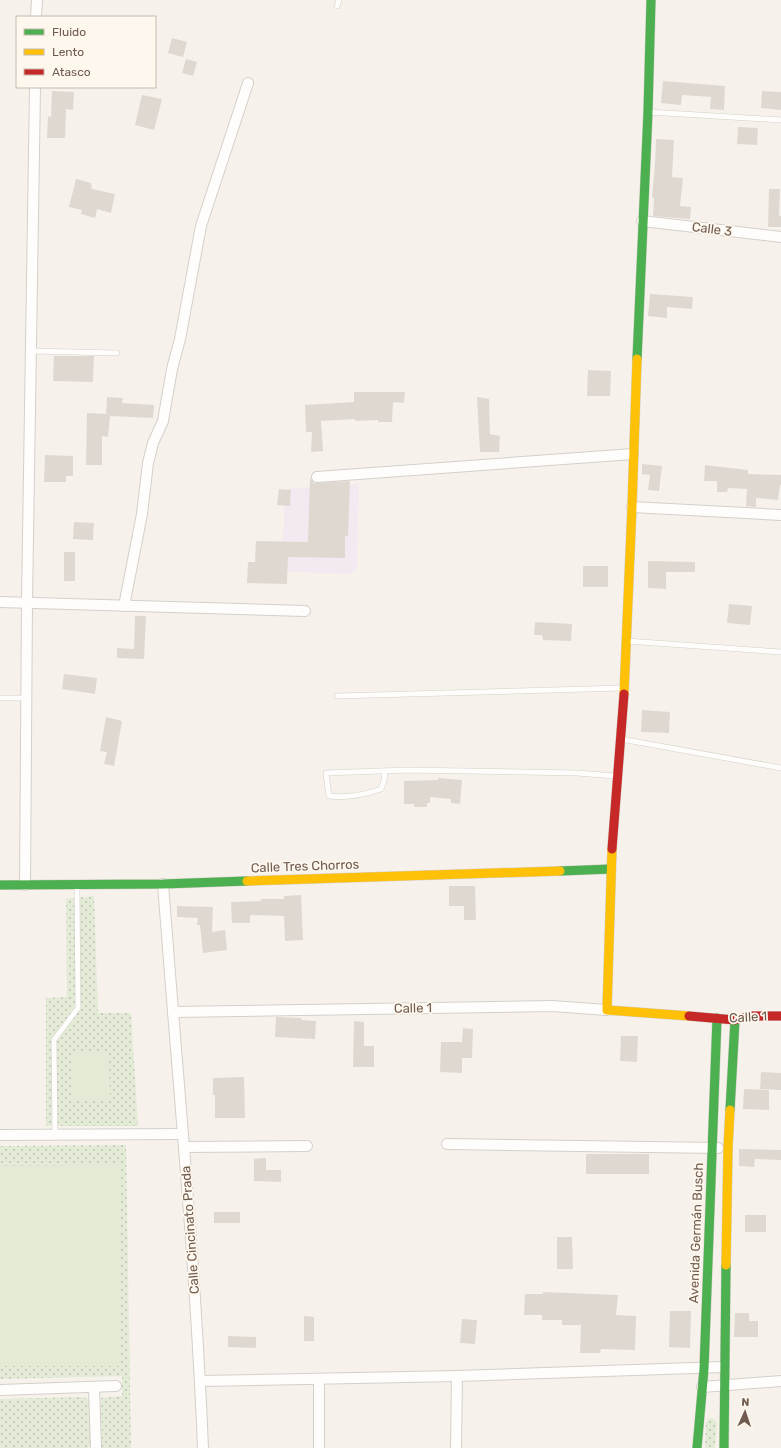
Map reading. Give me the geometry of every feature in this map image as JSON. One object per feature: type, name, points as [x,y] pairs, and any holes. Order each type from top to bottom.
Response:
[{"type":"main road","points":[[607,1010],[611,869],[624,688],[632,507],[651,0]]},
{"type":"main road","name":"Calle Tres Chorros","points":[[0,885],[163,884],[611,869]]},
{"type":"main road","name":"Calle 1","points":[[607,1010],[735,1020],[750,1016],[781,1016]]},
{"type":"main road","name":"Avenida Germán Busch","points":[[697,1448],[704,1369],[717,1018]]},
{"type":"main road","points":[[724,1448],[728,1148],[735,1020]]},
{"type":"street","points":[[36,16],[37,0]]},
{"type":"street","points":[[124,606],[142,514],[152,442],[163,421],[172,369],[180,339],[200,226],[248,83]]},
{"type":"street","points":[[25,885],[27,602],[35,88]]},
{"type":"street","name":"Calle 3","points":[[642,221],[781,237]]},
{"type":"street","points":[[317,476],[633,454]]},
{"type":"street","points":[[632,507],[781,515]]},
{"type":"street","points":[[0,602],[305,611]]},
{"type":"street","points":[[163,884],[173,1012]]},
{"type":"street","name":"Calle 1","points":[[173,1012],[552,1006],[607,1010]]},
{"type":"street","name":"Calle Cincinato Prada","points":[[173,1012],[200,1381],[202,1448]]},
{"type":"street","points":[[0,1135],[183,1134]]},
{"type":"street","points":[[447,1144],[728,1148]]},
{"type":"street","points":[[184,1147],[307,1146]]},
{"type":"street","points":[[200,1381],[457,1376],[704,1369],[724,1367]]},
{"type":"street","points":[[456,1448],[457,1376]]},
{"type":"street","points":[[319,1379],[319,1448]]},
{"type":"street","points":[[702,1387],[724,1384],[781,1381]]},
{"type":"street","points":[[0,1390],[116,1386]]},
{"type":"street","points":[[94,1387],[96,1448]]},
{"type":"lane","points":[[337,6],[339,0]]},
{"type":"lane","points":[[648,112],[781,120]]},
{"type":"lane","points":[[31,351],[117,353]]},
{"type":"lane","points":[[626,641],[781,652]]},
{"type":"lane","points":[[337,696],[624,688]]},
{"type":"lane","points":[[0,698],[26,698]]},
{"type":"lane","points":[[620,739],[781,768]]},
{"type":"lane","points":[[385,771],[381,789],[371,793],[340,798],[329,796],[326,773],[385,771],[569,773],[618,776]]},
{"type":"lane","points":[[55,1135],[54,1040],[78,1008],[77,885]]},
{"type":"shaded area","points":[[359,483],[357,567],[350,574],[262,571],[266,552],[283,540],[285,489]]},
{"type":"green space","points":[[94,896],[98,1013],[131,1013],[138,1126],[46,1126],[46,998],[67,997],[66,899]]},
{"type":"green space","points":[[71,1051],[109,1051],[110,1100],[71,1100]]},
{"type":"green space","points":[[126,1145],[131,1448],[102,1448],[101,1398],[122,1396],[122,1376],[0,1379],[0,1146]]},
{"type":"green space","points":[[121,1165],[121,1366],[0,1366],[0,1166]]},
{"type":"green space","points":[[84,1397],[90,1401],[91,1443],[88,1448],[0,1448],[0,1399]]},
{"type":"green space","points":[[709,1418],[714,1419],[717,1423],[715,1448],[705,1448],[706,1423]]},
{"type":"building","points":[[172,38],[187,42],[183,57],[168,53]]},
{"type":"building","points":[[186,59],[197,62],[193,76],[182,73]]},
{"type":"building","points":[[663,81],[725,86],[724,110],[710,109],[711,97],[682,95],[681,105],[661,103]]},
{"type":"building","points":[[52,91],[74,92],[73,110],[66,109],[65,138],[47,138],[48,116],[51,117]]},
{"type":"building","points":[[762,91],[781,92],[781,110],[761,108]]},
{"type":"building","points":[[142,95],[162,99],[154,130],[135,125]]},
{"type":"building","points":[[738,127],[758,128],[757,145],[737,144]]},
{"type":"building","points":[[656,139],[674,140],[672,177],[683,178],[680,206],[691,207],[690,219],[653,216],[654,198],[652,197]]},
{"type":"building","points":[[76,179],[91,183],[92,189],[115,194],[111,213],[97,209],[95,218],[81,214],[82,210],[69,207]]},
{"type":"building","points":[[769,189],[780,189],[779,216],[781,216],[781,227],[768,227]]},
{"type":"building","points":[[650,294],[693,297],[692,309],[667,307],[667,318],[648,316]]},
{"type":"building","points":[[54,356],[94,356],[93,382],[53,381]]},
{"type":"building","points":[[588,370],[611,371],[610,396],[587,396]]},
{"type":"building","points":[[354,392],[405,392],[404,403],[393,402],[392,422],[378,422],[378,420],[355,421],[355,419],[321,421],[323,451],[311,452],[312,432],[306,432],[305,405],[354,402]]},
{"type":"building","points":[[107,397],[123,398],[122,403],[154,405],[153,418],[110,416],[108,437],[102,436],[102,465],[86,465],[87,413],[106,414]]},
{"type":"building","points":[[477,397],[489,399],[490,434],[500,436],[499,452],[480,452]]},
{"type":"building","points":[[45,455],[73,456],[73,476],[66,476],[66,482],[44,482]]},
{"type":"building","points":[[642,464],[662,466],[659,491],[648,490],[650,475],[642,474]]},
{"type":"building","points":[[705,465],[748,470],[748,474],[781,475],[778,500],[756,498],[756,507],[746,506],[747,489],[728,488],[727,492],[717,492],[717,481],[704,481]]},
{"type":"building","points":[[310,478],[314,483],[350,481],[348,536],[345,536],[345,558],[288,557],[287,584],[247,583],[248,562],[255,562],[256,541],[308,542]]},
{"type":"building","points":[[279,489],[291,490],[290,506],[277,505]]},
{"type":"building","points":[[74,522],[94,523],[93,540],[73,539]]},
{"type":"building","points":[[64,552],[75,552],[75,581],[64,581]]},
{"type":"building","points":[[648,561],[695,562],[695,572],[666,572],[666,589],[648,588]]},
{"type":"building","points":[[583,566],[608,566],[608,587],[583,587]]},
{"type":"building","points":[[729,604],[752,606],[750,625],[727,623]]},
{"type":"building","points":[[135,616],[146,616],[144,659],[117,658],[117,648],[134,649]]},
{"type":"building","points":[[535,622],[572,624],[571,641],[543,640],[542,635],[534,635]]},
{"type":"building","points":[[64,674],[97,678],[95,694],[62,689]]},
{"type":"building","points":[[642,710],[670,712],[669,733],[641,732]]},
{"type":"building","points":[[106,717],[122,721],[114,766],[104,764],[107,752],[100,751]]},
{"type":"building","points":[[438,778],[462,780],[460,804],[451,803],[451,799],[430,797],[430,803],[427,803],[427,807],[414,807],[414,804],[404,804],[404,781],[438,780]]},
{"type":"building","points":[[449,886],[475,886],[476,920],[464,920],[464,906],[449,906]]},
{"type":"building","points":[[301,895],[303,940],[285,941],[284,916],[250,915],[250,923],[232,923],[231,902],[261,901],[261,899],[284,899],[284,896]]},
{"type":"building","points":[[177,906],[213,907],[212,932],[225,930],[227,950],[203,953],[200,925],[197,925],[198,918],[177,917]]},
{"type":"building","points":[[276,1017],[302,1018],[301,1020],[316,1021],[315,1039],[275,1037]]},
{"type":"building","points":[[354,1021],[364,1022],[364,1046],[374,1046],[374,1067],[353,1067]]},
{"type":"building","points":[[463,1028],[473,1029],[472,1058],[462,1058],[462,1073],[440,1072],[441,1042],[462,1042]]},
{"type":"building","points":[[621,1036],[638,1036],[637,1062],[620,1061]]},
{"type":"building","points":[[761,1072],[781,1073],[781,1090],[760,1089]]},
{"type":"building","points":[[244,1077],[245,1118],[215,1118],[213,1078]]},
{"type":"building","points":[[744,1089],[769,1090],[769,1110],[743,1109]]},
{"type":"building","points":[[739,1149],[781,1150],[781,1160],[755,1159],[754,1167],[739,1166]]},
{"type":"building","points":[[586,1154],[649,1154],[649,1174],[586,1174]]},
{"type":"building","points":[[266,1158],[266,1170],[281,1170],[281,1182],[254,1181],[254,1159]]},
{"type":"building","points":[[214,1212],[240,1212],[240,1223],[214,1223]]},
{"type":"building","points":[[745,1215],[766,1215],[766,1232],[745,1232]]},
{"type":"building","points":[[557,1237],[572,1237],[573,1269],[557,1269]]},
{"type":"building","points":[[543,1292],[618,1295],[616,1315],[636,1316],[635,1350],[601,1349],[600,1353],[580,1353],[581,1325],[562,1325],[562,1320],[542,1320],[542,1315],[524,1315],[525,1294],[543,1294]]},
{"type":"building","points":[[670,1311],[691,1311],[690,1348],[669,1347]]},
{"type":"building","points":[[735,1313],[749,1313],[749,1321],[758,1321],[758,1337],[734,1337]]},
{"type":"building","points":[[304,1316],[314,1317],[314,1341],[304,1341]]},
{"type":"building","points":[[462,1319],[477,1320],[475,1344],[460,1343]]},
{"type":"building","points":[[228,1336],[256,1337],[256,1348],[228,1347]]},
{"type":"traffic: fast","points":[[637,359],[648,112],[651,0]]},
{"type":"traffic: fast","points":[[560,871],[611,869]]},
{"type":"traffic: fast","points":[[0,885],[163,884],[247,881]]},
{"type":"traffic: fast","points":[[697,1448],[704,1369],[717,1018]]},
{"type":"traffic: fast","points":[[730,1110],[735,1020]]},
{"type":"traffic: fast","points":[[724,1448],[726,1265]]},
{"type":"traffic: slow","points":[[624,694],[637,359]]},
{"type":"traffic: slow","points":[[612,849],[607,1010],[689,1016]]},
{"type":"traffic: slow","points":[[247,881],[560,871]]},
{"type":"traffic: slow","points":[[726,1265],[730,1110]]},
{"type":"traffic: jam","points":[[612,849],[624,694]]},
{"type":"traffic: jam","points":[[689,1016],[735,1020],[750,1016],[781,1016]]}]
